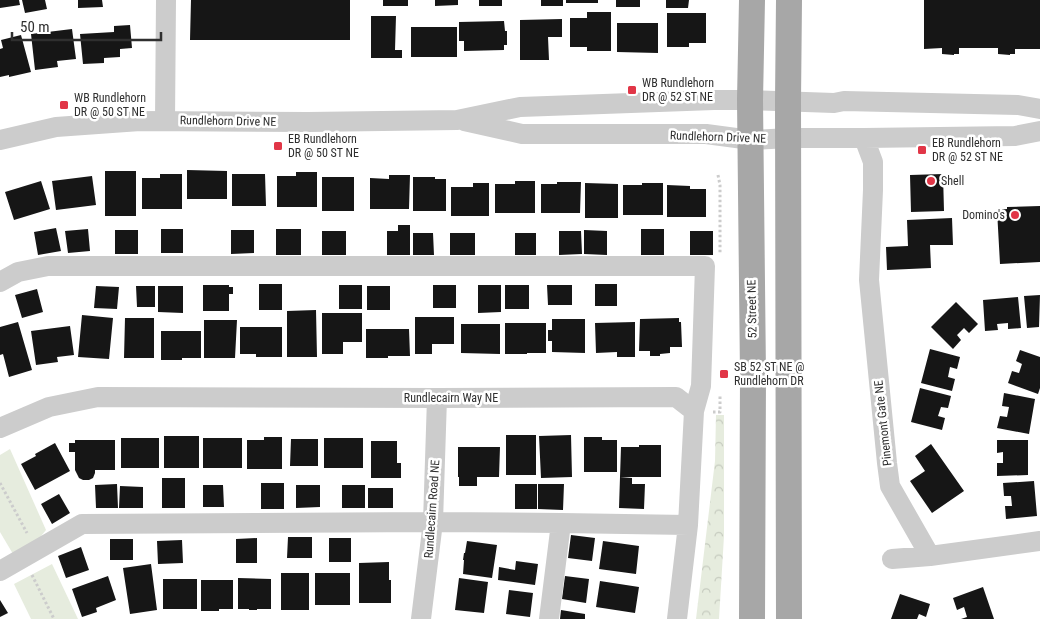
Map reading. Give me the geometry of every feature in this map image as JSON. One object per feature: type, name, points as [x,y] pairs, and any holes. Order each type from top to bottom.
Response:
[{"type":"main road","name":"52 Street NE","points":[[752,0],[750,100],[753,375],[752,619]]},
{"type":"main road","points":[[789,0],[789,619]]},
{"type":"street","points":[[165,120],[166,0]]},
{"type":"street","name":"Rundlehorn Drive NE","points":[[0,140],[56,127],[140,120],[308,122],[457,120],[520,107],[714,100],[1018,105],[1040,109]]},
{"type":"street","name":"Rundlehorn Drive NE","points":[[457,120],[522,134],[706,134],[751,140],[1016,136],[1040,131]]},
{"type":"street","name":"Pinemont Gate NE","points":[[864,138],[873,162],[874,190],[869,280],[890,486],[930,556]]},
{"type":"street","points":[[0,282],[18,272],[48,266],[705,266],[701,386],[694,411],[688,525],[677,619]]},
{"type":"street","name":"Rundlecairn Way NE","points":[[0,428],[49,407],[98,397],[676,397],[694,411]]},
{"type":"street","name":"Rundlecairn Road NE","points":[[421,619],[433,522],[437,398]]},
{"type":"street","points":[[0,571],[82,524],[433,522],[688,525]]},
{"type":"street","points":[[549,619],[560,523]]},
{"type":"street","points":[[892,558],[930,556],[1040,541]]},
{"type":"path","points":[[0,483],[29,538]]},
{"type":"path","points":[[32,575],[54,619]]},
{"type":"green space","points":[[716,415],[724,415],[724,536],[719,619],[696,619],[715,461]]},
{"type":"green space","points":[[10,449],[46,530],[33,546],[13,554],[0,532],[0,455]]},
{"type":"green space","points":[[52,564],[78,619],[31,619],[14,584]]},
{"type":"building","points":[[0,0],[19,0],[20,5],[0,8]]},
{"type":"building","points":[[22,0],[45,0],[47,9],[25,13]]},
{"type":"building","points":[[78,0],[102,0],[103,7],[78,8]]},
{"type":"building","points":[[191,0],[350,0],[350,40],[190,40]]},
{"type":"building","points":[[383,0],[408,0],[408,6],[383,6]]},
{"type":"building","points":[[435,0],[458,0],[458,5],[435,6]]},
{"type":"building","points":[[479,0],[502,0],[502,6],[479,6]]},
{"type":"building","points":[[541,0],[563,0],[563,6],[541,6]]},
{"type":"building","points":[[566,0],[598,0],[598,3],[566,3]]},
{"type":"building","points":[[616,0],[640,0],[640,7],[616,7]]},
{"type":"building","points":[[666,0],[689,0],[688,8],[666,8]]},
{"type":"building","points":[[924,0],[1040,0],[1040,49],[1015,49],[1015,54],[1010,55],[998,54],[998,48],[959,48],[959,54],[954,55],[942,54],[942,48],[924,49]]},
{"type":"building","points":[[587,12],[611,12],[611,51],[587,51],[587,47],[570,47],[570,18],[587,18]]},
{"type":"building","points":[[667,13],[706,13],[706,43],[689,43],[689,47],[667,47]]},
{"type":"building","points":[[371,16],[396,16],[395,50],[402,50],[402,58],[371,58]]},
{"type":"building","points":[[562,19],[562,37],[548,37],[549,60],[520,60],[520,20]]},
{"type":"building","points":[[504,21],[505,31],[507,31],[507,45],[504,45],[504,50],[464,51],[464,41],[459,41],[459,22]]},
{"type":"building","points":[[617,23],[658,23],[658,53],[617,52]]},
{"type":"building","points":[[130,25],[132,48],[120,49],[120,57],[104,58],[104,63],[83,64],[80,34],[114,32],[114,26]]},
{"type":"building","points":[[411,27],[457,27],[457,57],[411,57]]},
{"type":"building","points":[[72,29],[76,59],[57,61],[58,67],[35,70],[31,34]]},
{"type":"building","points":[[21,35],[31,72],[0,77],[0,49],[3,48],[1,40]]},
{"type":"building","points":[[187,170],[227,171],[227,199],[187,199]]},
{"type":"building","points":[[105,171],[136,171],[136,216],[105,216]]},
{"type":"building","points":[[296,172],[317,172],[317,207],[277,207],[277,176],[296,176]]},
{"type":"building","points":[[160,174],[182,174],[182,209],[142,209],[142,178],[160,178]]},
{"type":"building","points":[[232,174],[265,174],[266,206],[232,206]]},
{"type":"building","points":[[943,174],[944,211],[911,212],[910,175]]},
{"type":"building","points":[[389,175],[410,175],[409,209],[370,209],[370,178],[389,179]]},
{"type":"building","points":[[92,176],[96,205],[56,210],[52,181]]},
{"type":"building","points":[[322,177],[354,177],[354,211],[322,211]]},
{"type":"building","points":[[413,177],[446,179],[446,211],[413,211]]},
{"type":"building","points":[[41,181],[50,209],[14,220],[5,192]]},
{"type":"building","points":[[515,181],[535,181],[535,213],[495,213],[495,184],[515,184]]},
{"type":"building","points":[[557,182],[581,182],[580,213],[541,213],[541,184],[557,184]]},
{"type":"building","points":[[473,183],[489,183],[489,216],[451,216],[451,187],[473,187]]},
{"type":"building","points":[[585,183],[618,184],[618,218],[585,218]]},
{"type":"building","points":[[642,183],[663,183],[663,215],[623,215],[623,185],[642,185]]},
{"type":"building","points":[[667,185],[690,186],[690,189],[706,189],[706,217],[667,217]]},
{"type":"building","points":[[1040,206],[1040,262],[1000,264],[997,210],[1007,209],[1007,207]]},
{"type":"building","points":[[952,218],[953,245],[930,245],[931,268],[887,270],[886,247],[908,246],[907,220]]},
{"type":"building","points":[[398,225],[410,225],[410,255],[387,255],[387,231],[398,231]]},
{"type":"building","points":[[56,228],[61,251],[38,255],[34,232]]},
{"type":"building","points":[[88,229],[90,251],[68,253],[65,231]]},
{"type":"building","points":[[161,229],[183,229],[183,253],[161,253]]},
{"type":"building","points":[[276,229],[301,229],[301,255],[276,255]]},
{"type":"building","points":[[641,229],[664,229],[664,255],[641,255]]},
{"type":"building","points":[[115,230],[138,230],[138,254],[115,254]]},
{"type":"building","points":[[231,230],[254,230],[254,253],[231,254]]},
{"type":"building","points":[[584,230],[607,231],[607,255],[584,254]]},
{"type":"building","points":[[322,231],[346,231],[346,255],[322,255]]},
{"type":"building","points":[[559,231],[581,231],[582,254],[559,255]]},
{"type":"building","points":[[690,231],[713,231],[713,255],[690,255]]},
{"type":"building","points":[[413,233],[433,233],[434,255],[413,255]]},
{"type":"building","points":[[450,233],[475,233],[475,255],[450,255]]},
{"type":"building","points":[[515,233],[536,233],[536,255],[515,255]]},
{"type":"building","points":[[259,284],[282,284],[282,310],[259,310]]},
{"type":"building","points":[[595,284],[617,284],[617,306],[595,306]]},
{"type":"building","points":[[203,285],[229,285],[229,287],[233,287],[233,294],[229,294],[229,311],[203,311]]},
{"type":"building","points":[[339,285],[362,285],[362,309],[339,309]]},
{"type":"building","points":[[433,285],[456,285],[456,308],[433,308]]},
{"type":"building","points":[[478,285],[501,285],[501,312],[478,313]]},
{"type":"building","points":[[505,285],[529,285],[529,309],[505,309]]},
{"type":"building","points":[[547,285],[572,285],[572,305],[548,305]]},
{"type":"building","points":[[96,286],[119,287],[117,309],[94,308]]},
{"type":"building","points":[[136,286],[155,286],[155,307],[137,307]]},
{"type":"building","points":[[158,286],[183,286],[183,313],[158,312]]},
{"type":"building","points":[[367,286],[390,286],[390,310],[367,310]]},
{"type":"building","points":[[37,289],[43,312],[22,318],[15,295]]},
{"type":"building","points":[[1040,295],[1039,327],[1027,328],[1024,296]]},
{"type":"building","points":[[1018,297],[1021,328],[1008,329],[1008,323],[997,324],[998,330],[985,331],[983,300]]},
{"type":"building","points":[[956,302],[978,324],[969,333],[964,328],[957,335],[961,340],[953,349],[931,327]]},
{"type":"building","points":[[316,310],[317,357],[287,357],[287,311]]},
{"type":"building","points":[[322,313],[362,313],[362,342],[343,342],[343,354],[322,354]]},
{"type":"building","points":[[82,315],[113,318],[109,359],[78,357]]},
{"type":"building","points":[[415,317],[454,317],[454,344],[432,344],[432,354],[415,354]]},
{"type":"building","points":[[125,318],[154,318],[154,358],[124,358]]},
{"type":"building","points":[[679,318],[679,322],[681,322],[682,347],[670,347],[670,353],[660,354],[660,356],[650,356],[650,351],[639,351],[640,319]]},
{"type":"building","points":[[552,319],[585,319],[585,353],[552,352],[552,341],[548,341],[548,330],[552,330]]},
{"type":"building","points":[[204,320],[237,320],[235,358],[204,358]]},
{"type":"building","points":[[18,322],[32,370],[9,377],[3,354],[0,355],[0,327]]},
{"type":"building","points":[[635,322],[635,357],[617,357],[617,352],[596,353],[595,323]]},
{"type":"building","points":[[505,323],[546,323],[546,353],[505,354]]},
{"type":"building","points":[[461,324],[500,324],[500,354],[461,353]]},
{"type":"building","points":[[70,326],[74,355],[57,357],[58,362],[36,365],[31,331]]},
{"type":"building","points":[[240,327],[282,327],[282,357],[256,357],[256,354],[240,354]]},
{"type":"building","points":[[366,329],[409,329],[410,356],[366,358]]},
{"type":"building","points":[[161,331],[201,331],[201,358],[161,360]]},
{"type":"building","points":[[930,349],[960,357],[957,369],[950,367],[948,377],[955,379],[952,391],[921,383]]},
{"type":"building","points":[[1020,350],[1040,357],[1040,388],[1038,394],[1008,383],[1012,371],[1019,373],[1022,364],[1016,361]]},
{"type":"building","points":[[920,388],[951,396],[948,408],[941,407],[938,416],[945,418],[942,430],[911,422]]},
{"type":"building","points":[[1004,393],[1035,399],[1029,434],[997,428],[1000,416],[1007,417],[1009,407],[1002,406]]},
{"type":"building","points":[[506,435],[536,435],[536,475],[506,475]]},
{"type":"building","points":[[571,435],[572,477],[541,478],[539,436]]},
{"type":"building","points":[[164,436],[199,436],[199,468],[164,468]]},
{"type":"building","points":[[264,437],[282,437],[282,469],[247,469],[247,440],[264,440]]},
{"type":"building","points":[[584,437],[602,437],[602,440],[617,440],[617,472],[584,472]]},
{"type":"building","points":[[121,438],[159,438],[159,468],[121,468]]},
{"type":"building","points":[[203,438],[242,438],[242,468],[203,468]]},
{"type":"building","points":[[324,438],[363,438],[363,468],[324,468]]},
{"type":"building","points":[[291,439],[318,439],[318,466],[290,466]]},
{"type":"building","points":[[75,440],[115,440],[115,470],[95,470],[93,478],[89,480],[79,478],[75,470],[75,452],[69,452],[69,443],[75,443]]},
{"type":"building","points":[[997,440],[1028,440],[1028,475],[997,476],[997,463],[1003,463],[1003,452],[997,453]]},
{"type":"building","points":[[371,441],[397,441],[397,463],[401,463],[401,478],[371,478]]},
{"type":"building","points":[[55,443],[70,471],[35,490],[21,464]]},
{"type":"building","points":[[931,444],[964,491],[932,513],[910,481],[925,471],[915,456]]},
{"type":"building","points":[[639,445],[661,445],[661,477],[620,477],[621,447],[639,447]]},
{"type":"building","points":[[458,447],[500,447],[499,477],[477,477],[477,486],[459,486]]},
{"type":"building","points":[[620,477],[632,478],[632,484],[645,484],[644,509],[619,508]]},
{"type":"building","points":[[162,478],[185,478],[185,508],[162,508]]},
{"type":"building","points":[[1034,481],[1037,516],[1006,519],[1005,506],[1012,506],[1011,496],[1004,496],[1003,483]]},
{"type":"building","points":[[261,483],[284,483],[284,509],[261,509]]},
{"type":"building","points":[[117,484],[118,508],[96,508],[95,485]]},
{"type":"building","points":[[515,484],[537,484],[537,509],[515,509]]},
{"type":"building","points":[[538,484],[564,484],[563,510],[538,509]]},
{"type":"building","points":[[203,485],[223,485],[224,507],[203,507]]},
{"type":"building","points":[[296,485],[320,485],[320,507],[296,508]]},
{"type":"building","points":[[342,485],[365,485],[365,508],[342,508]]},
{"type":"building","points":[[120,486],[143,487],[143,508],[119,508]]},
{"type":"building","points":[[368,488],[393,488],[393,508],[368,508]]},
{"type":"building","points":[[59,494],[70,513],[52,524],[41,504]]},
{"type":"building","points":[[571,535],[595,538],[592,561],[568,558]]},
{"type":"building","points":[[288,537],[312,537],[312,558],[287,558]]},
{"type":"building","points":[[257,538],[257,563],[236,563],[236,539]]},
{"type":"building","points":[[329,538],[351,538],[351,562],[329,562]]},
{"type":"building","points":[[110,539],[133,539],[133,560],[110,560]]},
{"type":"building","points":[[182,540],[183,563],[158,564],[157,541]]},
{"type":"building","points":[[467,541],[497,545],[492,578],[463,574],[463,560]]},
{"type":"building","points":[[603,541],[639,546],[636,574],[599,569]]},
{"type":"building","points":[[81,547],[89,570],[66,578],[58,556]]},
{"type":"building","points":[[516,561],[538,564],[535,585],[498,580],[499,567],[515,570]]},
{"type":"building","points":[[389,562],[391,603],[359,603],[359,563]]},
{"type":"building","points":[[151,564],[157,610],[130,614],[123,568]]},
{"type":"building","points":[[281,573],[309,573],[309,610],[281,610]]},
{"type":"building","points":[[315,573],[350,573],[350,605],[315,605]]},
{"type":"building","points":[[108,576],[116,600],[96,608],[97,612],[82,617],[72,589]]},
{"type":"building","points":[[565,576],[589,579],[586,603],[562,599]]},
{"type":"building","points":[[238,578],[271,579],[271,609],[238,609]]},
{"type":"building","points":[[459,578],[488,582],[484,613],[455,610]]},
{"type":"building","points":[[163,579],[197,579],[197,609],[163,609]]},
{"type":"building","points":[[201,580],[233,580],[233,609],[201,611]]},
{"type":"building","points":[[600,581],[639,587],[635,613],[596,607]]},
{"type":"building","points":[[983,587],[994,619],[961,619],[967,617],[964,607],[957,610],[953,598]]},
{"type":"building","points":[[509,590],[533,593],[530,617],[506,614]]},
{"type":"building","points":[[900,594],[930,604],[926,617],[919,614],[917,619],[891,619]]},
{"type":"building","points":[[0,600],[8,613],[0,617]]},
{"type":"building","points":[[561,610],[585,614],[585,619],[560,619]]},
{"type":"place","name":"WB Rundlehorn DR @ 52 ST NE","points":[[632,90]]},
{"type":"place","name":"WB Rundlehorn DR @ 50 ST NE","points":[[64,105]]},
{"type":"place","name":"EB Rundlehorn DR @ 50 ST NE","points":[[278,146]]},
{"type":"place","name":"EB Rundlehorn DR @ 52 ST NE","points":[[922,150]]},
{"type":"place","name":"Shell","points":[[931,181]]},
{"type":"place","name":"Domino's","points":[[1015,215]]},
{"type":"place","name":"SB 52 ST NE @ Rundlehorn DR","points":[[724,374]]}]
